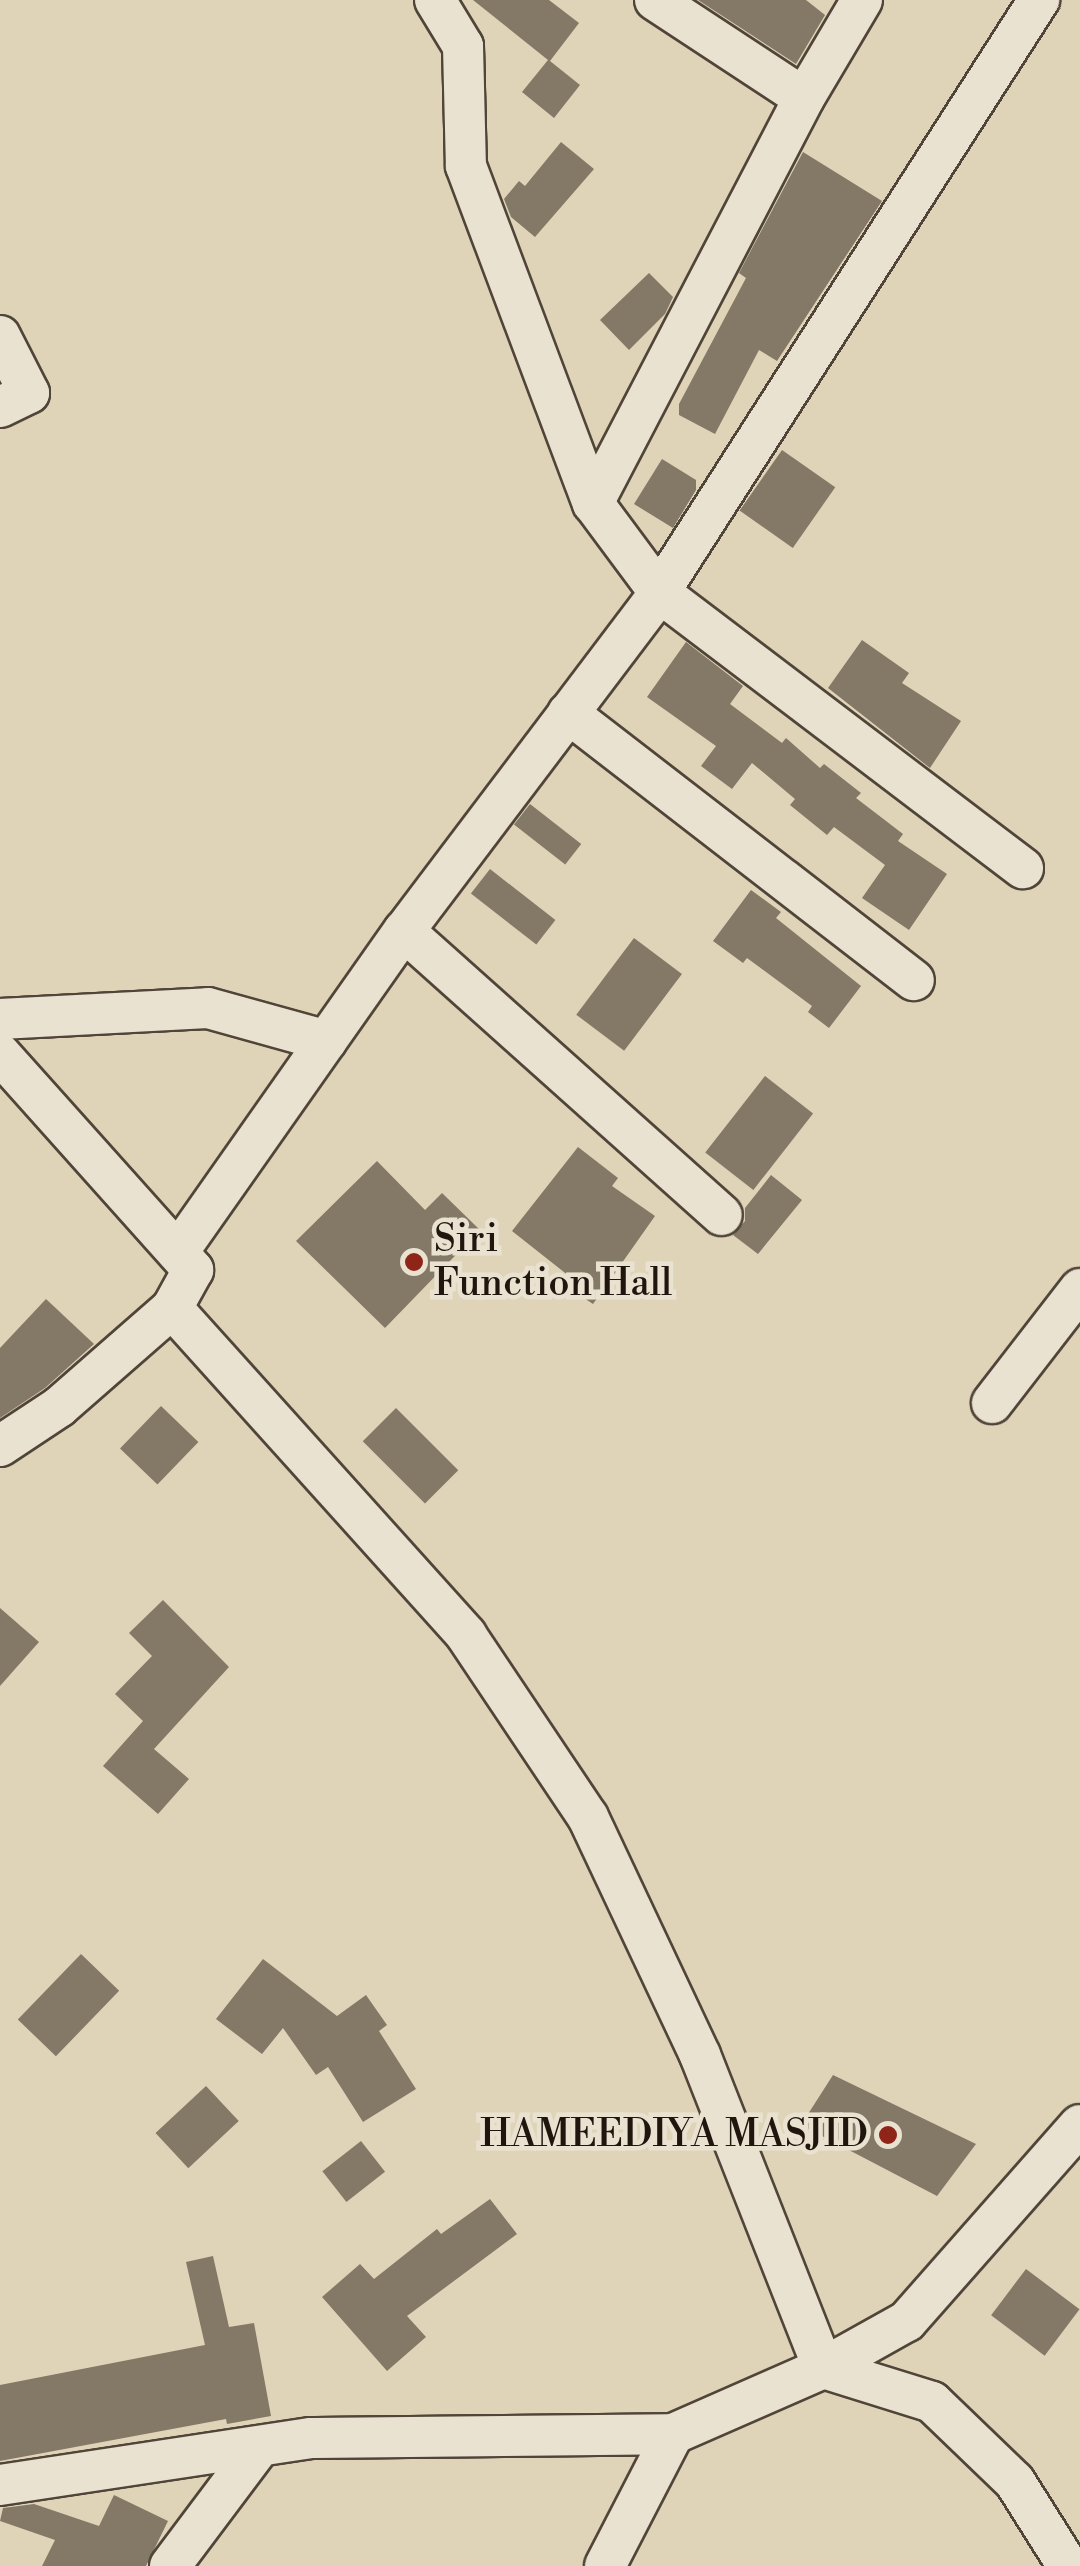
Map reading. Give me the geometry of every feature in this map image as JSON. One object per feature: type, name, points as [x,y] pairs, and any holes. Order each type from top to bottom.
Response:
[{"type":"street","points":[[434,0],[463,46],[466,166],[593,503],[659,592],[1023,868]]},
{"type":"street","points":[[655,0],[804,98]]},
{"type":"street","points":[[593,503],[804,98],[862,0]]},
{"type":"street","points":[[178,1252],[404,931],[659,592],[1039,0]]},
{"type":"street","points":[[0,336],[28,394],[0,407]]},
{"type":"street","points":[[568,714],[914,980]]},
{"type":"street","points":[[404,931],[722,1216]]},
{"type":"street","points":[[0,1019],[208,1008],[327,1041]]},
{"type":"street","points":[[0,1054],[193,1270],[172,1308],[59,1407],[0,1446]]},
{"type":"street","points":[[992,1403],[1080,1289]]},
{"type":"street","points":[[172,1308],[466,1635],[588,1818],[700,2055],[823,2368]]},
{"type":"street","points":[[0,2485],[311,2438],[674,2434],[823,2368],[906,2321],[1080,2125]]},
{"type":"street","points":[[823,2368],[932,2402],[1014,2482],[1068,2566]]},
{"type":"street","points":[[605,2566],[674,2434]]},
{"type":"street","points":[[170,2566],[260,2446]]},
{"type":"building","points":[[473,0],[549,0],[579,23],[550,61],[580,85],[554,118],[522,92],[548,60]]},
{"type":"building","points":[[698,0],[806,0],[825,15],[796,64]]},
{"type":"building","points":[[561,142],[594,169],[535,237],[511,217],[504,199],[519,181],[525,186]]},
{"type":"building","points":[[803,152],[882,201],[777,361],[759,350],[715,434],[679,415],[679,404],[746,278],[739,273]]},
{"type":"building","points":[[649,273],[673,297],[665,314],[629,350],[600,320]]},
{"type":"building","points":[[782,450],[835,487],[793,548],[740,511]]},
{"type":"building","points":[[662,459],[696,480],[696,490],[673,528],[634,504]]},
{"type":"building","points":[[862,640],[909,673],[902,683],[961,721],[930,768],[828,688]]},
{"type":"building","points":[[686,642],[743,686],[730,704],[782,743],[786,738],[820,768],[824,764],[861,793],[856,798],[903,834],[898,841],[947,874],[909,930],[862,898],[885,865],[834,827],[827,835],[790,805],[795,799],[752,763],[732,789],[701,766],[716,746],[647,697]]},
{"type":"building","points":[[530,804],[581,844],[565,865],[514,824]]},
{"type":"building","points":[[490,869],[555,920],[536,945],[471,893]]},
{"type":"building","points":[[751,890],[781,912],[776,918],[861,986],[829,1028],[808,1012],[812,1006],[747,958],[743,963],[713,941]]},
{"type":"building","points":[[634,938],[682,974],[624,1051],[576,1015]]},
{"type":"building","points":[[765,1076],[813,1114],[753,1190],[705,1152]]},
{"type":"building","points":[[578,1147],[618,1178],[612,1186],[655,1216],[593,1304],[563,1284],[569,1276],[512,1231]]},
{"type":"building","points":[[377,1161],[425,1210],[442,1193],[480,1230],[385,1328],[296,1241]]},
{"type":"building","points":[[771,1175],[802,1200],[758,1254],[733,1235],[745,1221],[745,1208]]},
{"type":"building","points":[[46,1299],[94,1344],[45,1388],[0,1418],[0,1348]]},
{"type":"building","points":[[161,1406],[198,1442],[157,1485],[120,1448]]},
{"type":"building","points":[[396,1408],[458,1470],[425,1503],[363,1441]]},
{"type":"building","points":[[163,1600],[229,1667],[154,1749],[189,1779],[158,1814],[103,1766],[143,1721],[115,1694],[152,1656],[129,1633]]},
{"type":"building","points":[[0,1608],[39,1642],[0,1686]]},
{"type":"building","points":[[81,1954],[119,1991],[56,2056],[18,2019]]},
{"type":"building","points":[[263,1959],[337,2016],[366,1995],[387,2025],[379,2031],[416,2089],[363,2122],[328,2067],[316,2075],[283,2028],[262,2054],[216,2019]]},
{"type":"building","name":"HAMEEDIYA MASJID","points":[[833,2075],[976,2144],[937,2196],[801,2125]]},
{"type":"building","points":[[206,2086],[239,2121],[188,2168],[156,2133]]},
{"type":"building","points":[[361,2141],[385,2172],[346,2202],[322,2171]]},
{"type":"building","points":[[490,2199],[517,2234],[407,2316],[426,2337],[387,2371],[322,2297],[360,2264],[374,2279],[437,2229],[441,2234]]},
{"type":"building","points":[[213,2256],[229,2327],[254,2323],[271,2416],[227,2424],[226,2419],[0,2461],[0,2385],[205,2345],[186,2262]]},
{"type":"building","points":[[1026,2269],[1080,2309],[1045,2356],[991,2315]]},
{"type":"building","points":[[114,2495],[168,2521],[146,2566],[42,2566],[55,2540],[0,2521],[3,2508],[34,2504],[99,2526]]},
{"type":"place","name":"Siri Function Hall","points":[[414,1262]]},
{"type":"place","name":"HAMEEDIYA MASJID","points":[[888,2135]]}]
